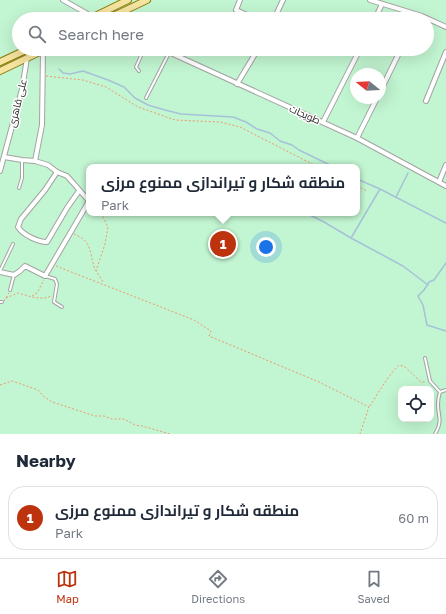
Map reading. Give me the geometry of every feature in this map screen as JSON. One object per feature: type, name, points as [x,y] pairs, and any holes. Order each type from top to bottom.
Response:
[{"type":"main road","points":[[103,12],[128,0]]},
{"type":"main road","points":[[122,12],[147,0]]},
{"type":"main road","points":[[0,62],[13,56]]},
{"type":"main road","points":[[0,71],[31,56]]},
{"type":"street","points":[[63,0],[82,12]]},
{"type":"street","points":[[240,0],[236,10],[240,12]]},
{"type":"street","points":[[277,12],[283,0]]},
{"type":"street","points":[[370,0],[404,12]]},
{"type":"street","points":[[378,12],[382,4]]},
{"type":"street","points":[[434,22],[446,26]]},
{"type":"street","points":[[426,102],[446,52]]},
{"type":"street","points":[[35,161],[42,125],[44,56]]},
{"type":"street","name":"طویجات","points":[[176,56],[358,138],[446,186]]},
{"type":"street","points":[[238,84],[254,56]]},
{"type":"street","points":[[323,122],[356,56]]},
{"type":"street","points":[[386,80],[398,56]]},
{"type":"street","name":"علی قاهری","points":[[0,171],[22,88],[27,58]]},
{"type":"street","points":[[358,138],[374,104]]},
{"type":"street","points":[[4,157],[35,161],[48,165],[57,172],[67,176],[86,198]]},
{"type":"street","points":[[438,182],[446,165]]},
{"type":"street","points":[[57,172],[45,190],[21,219],[18,227],[20,231],[43,242],[47,242],[79,191]]},
{"type":"street","points":[[0,271],[14,275],[20,272],[25,266],[45,276],[86,206]]},
{"type":"lane","points":[[139,71],[136,67],[141,56]]},
{"type":"lane","points":[[146,98],[167,56]]},
{"type":"lane","points":[[19,188],[22,178],[22,160]]},
{"type":"lane","points":[[0,271],[13,244]]},
{"type":"lane","points":[[10,290],[14,275]]},
{"type":"lane","points":[[45,276],[55,279],[57,284],[54,302],[62,307]]},
{"type":"lane","points":[[425,358],[430,381],[440,392]]},
{"type":"lane","points":[[440,392],[446,390]]},
{"type":"lane","points":[[440,392],[438,398],[439,408],[444,420]]},
{"type":"lane","points":[[435,434],[442,427]]},
{"type":"path","points":[[42,75],[84,80],[106,87],[138,107],[175,120],[220,122],[240,127],[312,164]]},
{"type":"path","points":[[360,188],[367,191]]},
{"type":"path","points":[[96,271],[105,244],[108,227],[102,216]]},
{"type":"path","points":[[71,232],[85,241],[88,245],[94,267],[105,284]]},
{"type":"path","points":[[49,270],[56,266],[60,267],[194,320],[211,331],[209,336],[319,382],[370,407]]},
{"type":"path","points":[[31,296],[37,293],[45,276]]},
{"type":"path","points":[[6,298],[10,290]]},
{"type":"path","points":[[1,302],[18,293],[38,299],[54,295]]},
{"type":"path","points":[[360,434],[370,407],[378,392],[393,371],[400,365],[405,366],[421,382],[430,381]]},
{"type":"path","points":[[0,385],[12,381],[38,390],[43,396],[52,402],[95,416],[104,416],[112,419],[124,418],[136,425],[170,434]]},
{"type":"green space","points":[[0,0],[446,0],[446,434],[0,434]]},
{"type":"waterway","points":[[59,69],[63,73],[70,74],[83,71],[108,80],[124,87],[135,98],[148,105],[165,110],[181,114],[233,117],[246,122],[257,129],[270,133],[280,141],[292,145],[328,164]]},
{"type":"waterway","points":[[396,197],[408,173]]},
{"type":"waterway","points":[[360,180],[446,223]]},
{"type":"waterway","points":[[312,216],[351,238],[380,189]]},
{"type":"waterway","points":[[351,238],[403,266],[428,285]]},
{"type":"waterway","points":[[446,263],[434,280],[429,282],[418,296],[423,305],[427,325],[446,331]]},
{"type":"place","name":"منطقه شکار و تیراندازی ممنوع مرزی","points":[[223,244]]}]
